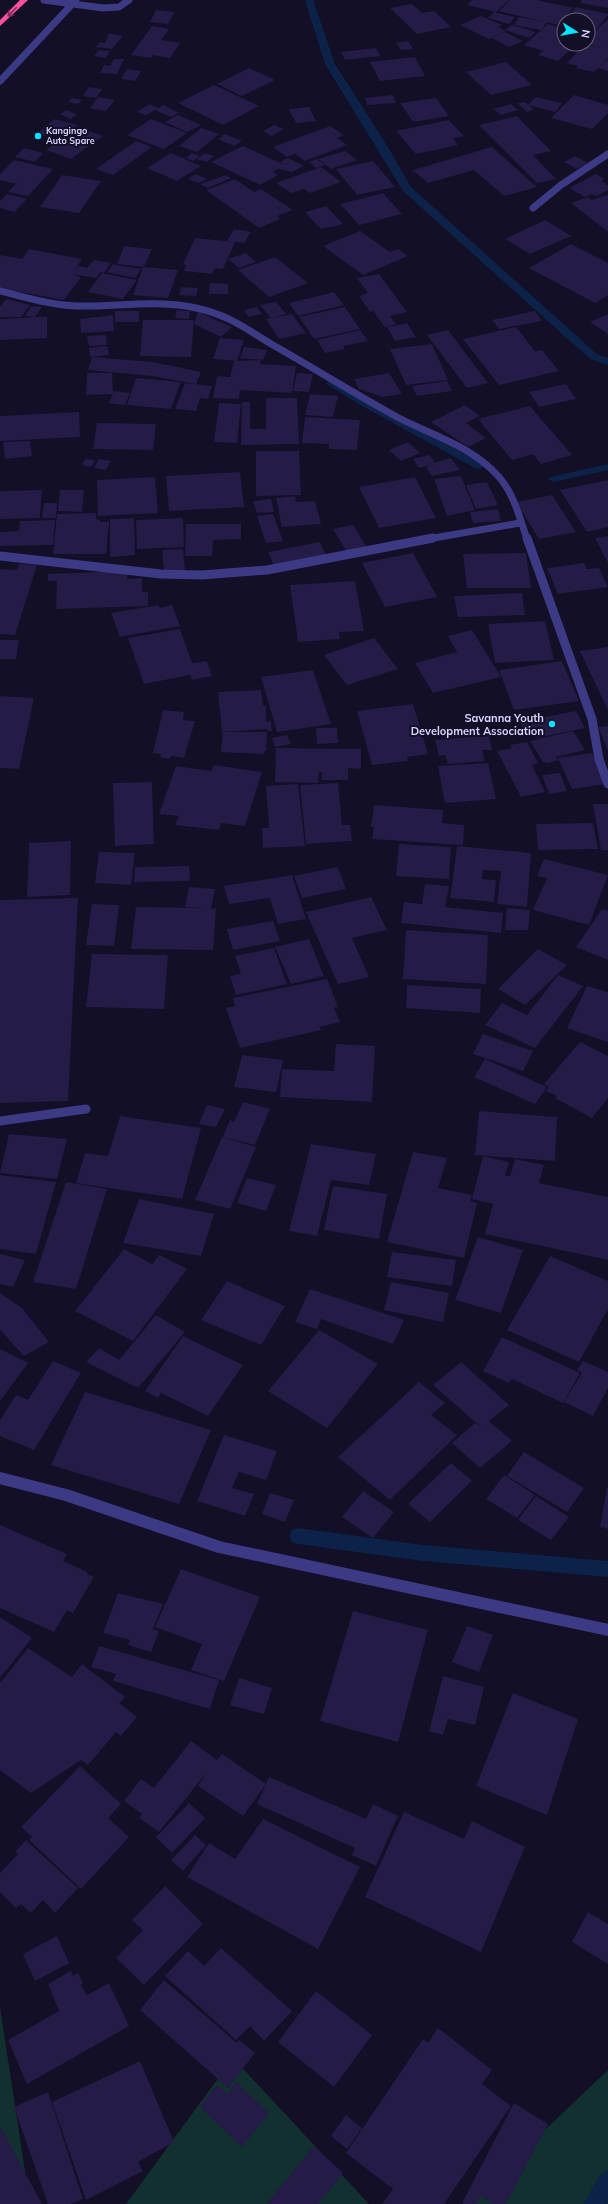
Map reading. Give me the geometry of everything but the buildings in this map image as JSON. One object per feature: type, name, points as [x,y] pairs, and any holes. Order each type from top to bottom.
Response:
[{"type":"highway","points":[[0,24],[24,0]]},
{"type":"street","points":[[44,0],[73,2],[110,8],[119,7],[129,0]]},
{"type":"street","points":[[0,81],[73,2]]},
{"type":"street","points":[[533,208],[561,185],[608,154]]},
{"type":"street","points":[[0,291],[46,302],[75,306],[154,304],[194,307],[218,313],[244,326],[270,343],[400,418],[479,458],[500,478],[510,492],[592,719],[599,759],[608,784]]},
{"type":"street","points":[[0,556],[161,574],[202,575],[267,570],[351,556],[468,531],[520,523]]},
{"type":"street","points":[[0,1121],[86,1109]]},
{"type":"street","points":[[0,1478],[66,1495],[219,1546],[608,1630]]},
{"type":"green space","points":[[0,2007],[30,2204],[0,2204]]},
{"type":"green space","points":[[233,2058],[369,2204],[126,2204]]},
{"type":"green space","points":[[608,2070],[608,2204],[467,2204]]},
{"type":"waterway","points":[[309,0],[330,64],[383,147],[407,189],[594,357],[608,362]]},
{"type":"waterway","points":[[332,383],[366,404],[479,466]]},
{"type":"waterway","points":[[554,479],[608,467]]},
{"type":"waterway","points":[[298,1536],[423,1553],[608,1569]]},
{"type":"waterway","points":[[594,2204],[608,2181]]},
{"type":"place","name":"Kangingo Auto Spare","points":[[38,136]]},
{"type":"place","name":"Savanna Youth Development Association","points":[[552,724]]}]
